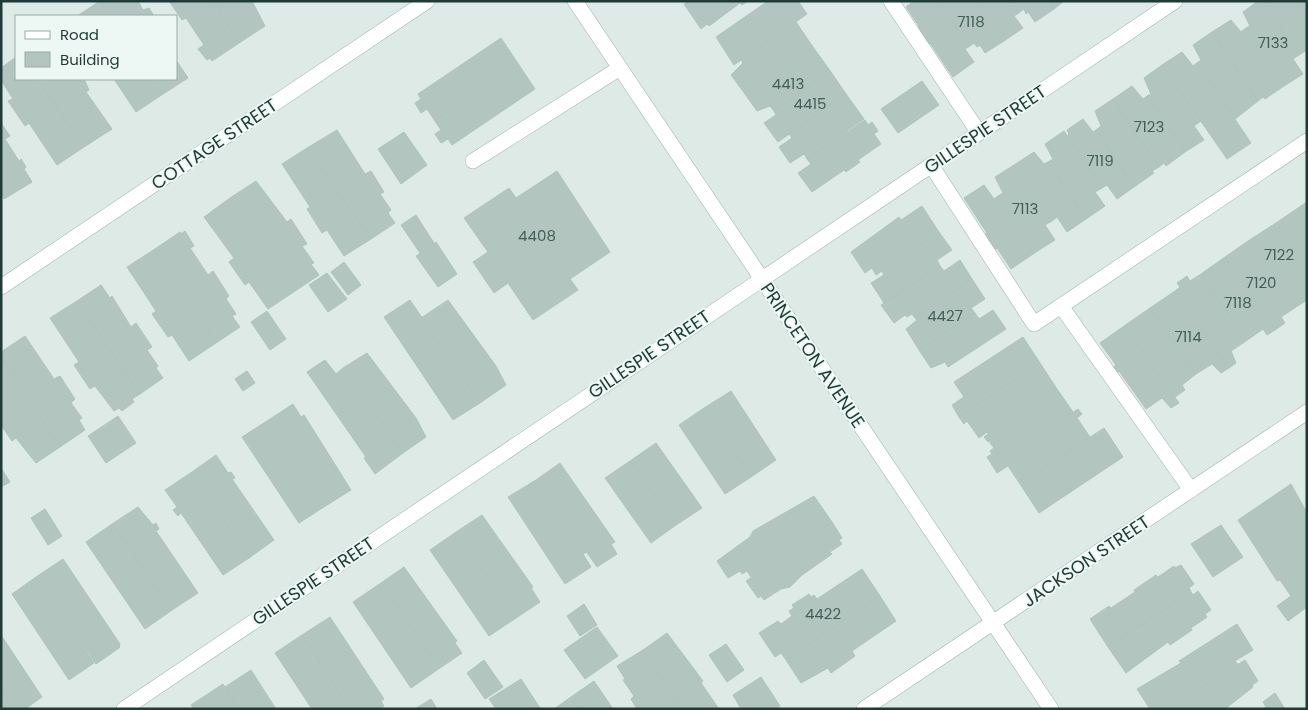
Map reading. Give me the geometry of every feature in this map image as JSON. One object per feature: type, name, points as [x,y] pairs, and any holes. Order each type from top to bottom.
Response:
[{"type":"street","name":"COTTAGE STREET","points":[[1,287],[427,1]]},
{"type":"street","name":"PRINCETON AVENUE","points":[[575,1],[1051,709]]},
{"type":"street","points":[[891,1],[979,133]]},
{"type":"street","name":"GILLESPIE STREET","points":[[124,709],[1175,1]]},
{"type":"street","points":[[472,161],[620,68]]},
{"type":"street","points":[[931,165],[1034,324],[1307,141]]},
{"type":"street","points":[[1061,306],[1191,490]]},
{"type":"street","name":"JACKSON STREET","points":[[864,709],[1307,412]]},
{"type":"building","points":[[100,1],[109,15],[79,15]]},
{"type":"building","points":[[100,1],[138,1],[143,10],[149,8],[153,15],[109,15]]},
{"type":"building","points":[[169,1],[213,1],[239,43],[212,61],[210,58],[207,60],[198,49],[204,45],[186,18],[182,20]]},
{"type":"building","points":[[213,1],[252,1],[265,26],[239,43]]},
{"type":"building","points":[[688,1],[748,1],[742,5],[740,3],[709,26],[707,24],[701,29],[684,4]]},
{"type":"building","points":[[768,1],[798,1],[807,14],[734,65],[716,37]]},
{"type":"building","points":[[914,1],[938,1],[970,46],[965,49],[974,62],[953,77],[930,43],[927,45],[916,29],[919,26],[906,7]]},
{"type":"building","points":[[938,1],[976,1],[1004,41],[985,53],[980,45],[977,47],[974,43],[970,46]]},
{"type":"building","points":[[976,1],[1012,1],[1020,12],[1014,16],[1023,28],[1004,41]]},
{"type":"building","points":[[1012,1],[1049,1],[1054,9],[1035,22],[1028,12],[1026,14],[1024,9],[1020,12]]},
{"type":"building","points":[[1049,1],[1064,1],[1054,9]]},
{"type":"building","points":[[1258,1],[1264,1],[1299,55],[1293,59],[1303,74],[1284,86],[1246,28],[1250,26],[1243,12]]},
{"type":"building","points":[[1264,1],[1299,1],[1307,13],[1307,54],[1305,51],[1299,55]]},
{"type":"building","points":[[1299,1],[1307,1],[1307,13]]},
{"type":"building","points":[[1231,20],[1241,32],[1246,28],[1284,86],[1265,99],[1263,97],[1258,101],[1212,32]]},
{"type":"building","points":[[796,22],[813,47],[745,94],[731,75],[743,63],[741,60]]},
{"type":"building","points":[[1212,32],[1258,101],[1235,119],[1197,63],[1201,60],[1193,45]]},
{"type":"building","points":[[501,38],[519,65],[435,121],[427,109],[421,113],[415,103],[421,99],[418,94]]},
{"type":"building","points":[[813,47],[831,72],[774,111],[770,106],[757,111],[745,94]]},
{"type":"building","points":[[1182,52],[1193,66],[1197,63],[1251,143],[1227,159],[1162,65]]},
{"type":"building","points":[[15,58],[15,80],[38,80],[84,147],[57,165],[29,123],[25,126],[8,101],[13,99],[1,80],[1,68]]},
{"type":"building","points":[[178,63],[188,78],[163,94],[153,80],[178,80]]},
{"type":"building","points":[[519,65],[535,89],[452,145],[448,139],[441,143],[435,134],[441,130],[435,121]]},
{"type":"building","points":[[1162,65],[1201,121],[1194,126],[1204,140],[1185,152],[1147,96],[1151,94],[1144,78]]},
{"type":"building","points":[[831,72],[846,94],[778,142],[764,123],[776,115],[774,111]]},
{"type":"building","points":[[38,80],[84,80],[89,90],[86,92],[112,129],[84,147]]},
{"type":"building","points":[[115,80],[153,80],[163,94],[136,112]]},
{"type":"building","points":[[922,81],[939,105],[898,133],[881,109]]},
{"type":"building","points":[[1132,86],[1143,99],[1147,96],[1185,152],[1166,166],[1164,163],[1159,167],[1113,99]]},
{"type":"building","points":[[846,94],[864,119],[807,159],[804,154],[790,163],[779,147],[792,138],[789,134]]},
{"type":"building","points":[[1113,99],[1159,167],[1152,171],[1154,173],[1134,187],[1096,130],[1101,126],[1095,111]]},
{"type":"building","points":[[1083,119],[1093,132],[1096,130],[1134,187],[1117,199],[1107,185],[1102,188],[1067,136],[1069,134],[1067,130]]},
{"type":"building","points":[[865,120],[868,125],[872,122],[878,131],[874,134],[881,144],[858,160],[860,162],[846,172],[844,170],[812,192],[798,173],[811,164],[807,159]]},
{"type":"building","points":[[1,123],[10,136],[5,139],[19,161],[21,159],[26,167],[24,169],[32,182],[4,199],[1,194]]},
{"type":"building","points":[[337,130],[365,174],[371,171],[384,192],[380,194],[391,210],[388,213],[395,223],[371,239],[307,148]]},
{"type":"building","points":[[1064,131],[1102,188],[1095,192],[1105,206],[1086,219],[1048,162],[1053,159],[1045,144]]},
{"type":"building","points":[[404,132],[427,165],[401,184],[378,149]]},
{"type":"building","points":[[307,148],[371,239],[344,256],[327,230],[322,233],[307,209],[310,207],[282,164]]},
{"type":"building","points":[[1034,152],[1044,164],[1048,162],[1086,219],[1067,232],[1057,217],[1052,221],[1014,165]]},
{"type":"building","points":[[1014,165],[1052,221],[1045,225],[1055,240],[1036,252],[998,196],[1003,193],[995,177]]},
{"type":"building","points":[[557,171],[610,252],[570,279],[578,290],[533,320],[508,283],[494,293],[473,262],[488,252],[464,218],[509,188],[516,198]]},
{"type":"building","points":[[256,181],[287,222],[291,219],[307,244],[302,246],[314,263],[311,264],[319,275],[292,293],[230,198]]},
{"type":"building","points":[[984,185],[994,199],[998,196],[1036,252],[1011,269],[997,248],[991,252],[981,237],[987,233],[964,198]]},
{"type":"building","points":[[230,198],[292,293],[268,309],[249,282],[245,285],[229,262],[234,258],[204,217]]},
{"type":"building","points":[[1307,202],[1307,214],[1301,206]]},
{"type":"building","points":[[922,206],[939,232],[876,275],[872,268],[865,273],[851,252],[899,217],[901,220]]},
{"type":"building","points":[[1301,206],[1307,214],[1307,269],[1276,223]]},
{"type":"building","points":[[416,215],[434,243],[420,253],[401,225]]},
{"type":"building","points":[[1276,223],[1307,269],[1307,300],[1296,307],[1251,239]]},
{"type":"building","points":[[185,231],[194,246],[190,248],[208,275],[213,271],[229,296],[226,299],[236,314],[232,316],[240,327],[216,343],[155,249],[180,232],[181,234]]},
{"type":"building","points":[[939,232],[952,250],[937,260],[940,266],[884,303],[871,283],[884,275],[882,271]]},
{"type":"building","points":[[1251,239],[1296,307],[1281,317],[1285,323],[1275,330],[1225,257]]},
{"type":"building","points":[[436,242],[457,274],[438,287],[416,256]]},
{"type":"building","points":[[155,249],[216,343],[189,361],[172,335],[168,337],[152,314],[156,311],[127,267]]},
{"type":"building","points":[[1225,257],[1275,330],[1267,335],[1263,329],[1246,341],[1201,274]]},
{"type":"building","points":[[960,260],[972,279],[915,318],[912,314],[907,317],[905,315],[894,323],[881,305],[940,266],[944,271]]},
{"type":"building","points":[[344,262],[361,285],[348,295],[331,272]]},
{"type":"building","points":[[327,273],[347,299],[328,312],[309,285]]},
{"type":"building","points":[[1201,274],[1246,341],[1231,351],[1236,363],[1229,368],[1175,291],[1180,287],[1177,283],[1187,276],[1190,281]]},
{"type":"building","points":[[972,279],[985,299],[971,308],[975,313],[919,350],[906,329],[917,320],[915,318]]},
{"type":"building","points":[[101,285],[110,298],[112,296],[131,327],[136,323],[152,347],[147,350],[158,366],[156,368],[163,378],[140,394],[77,301]]},
{"type":"building","points":[[1175,291],[1229,368],[1221,373],[1212,364],[1196,374],[1150,308]]},
{"type":"building","points":[[410,300],[480,403],[453,420],[384,317]]},
{"type":"building","points":[[448,300],[496,366],[506,385],[480,403],[421,318]]},
{"type":"building","points":[[77,301],[140,394],[132,399],[134,402],[122,411],[119,408],[114,411],[95,386],[90,389],[74,365],[79,362],[50,318]]},
{"type":"building","points":[[1150,308],[1196,374],[1182,385],[1185,390],[1175,397],[1124,326]]},
{"type":"building","points":[[993,310],[1006,329],[948,367],[945,362],[931,368],[919,350],[975,313],[979,319]]},
{"type":"building","points":[[267,311],[286,339],[270,350],[251,322]]},
{"type":"building","points":[[1124,326],[1179,403],[1171,408],[1162,398],[1146,409],[1119,371],[1117,373],[1113,368],[1116,365],[1100,343]]},
{"type":"building","points":[[25,336],[54,379],[60,376],[75,399],[71,403],[82,418],[79,420],[85,430],[60,447],[1,357],[1,352]]},
{"type":"building","points":[[1023,337],[1040,363],[959,417],[952,405],[964,397],[954,382]]},
{"type":"building","points":[[367,353],[416,418],[426,437],[403,453],[343,368]]},
{"type":"building","points":[[1,357],[60,447],[36,463],[16,438],[12,441],[1,425]]},
{"type":"building","points":[[325,360],[336,374],[343,368],[403,453],[375,474],[364,458],[366,457],[307,372]]},
{"type":"building","points":[[1040,363],[1057,389],[979,438],[967,421],[964,424],[959,417]]},
{"type":"building","points":[[247,371],[255,383],[243,391],[235,379]]},
{"type":"building","points":[[1057,389],[1073,412],[992,465],[987,457],[992,454],[990,451],[994,448],[990,443],[993,440],[988,442],[984,437]]},
{"type":"building","points":[[731,391],[776,460],[751,477],[704,408]]},
{"type":"building","points":[[293,404],[301,417],[304,415],[351,490],[327,505],[267,421]]},
{"type":"building","points":[[704,408],[751,477],[725,494],[679,425]]},
{"type":"building","points":[[1078,409],[1082,414],[1077,418],[1090,437],[1020,484],[1008,466],[997,473],[992,465]]},
{"type":"building","points":[[118,416],[136,443],[106,463],[88,436]]},
{"type":"building","points":[[267,421],[327,505],[299,523],[242,437]]},
{"type":"building","points":[[1104,428],[1123,457],[1039,513],[1020,484]]},
{"type":"building","points":[[656,443],[702,508],[676,525],[630,461]]},
{"type":"building","points":[[216,455],[228,473],[231,472],[235,478],[232,479],[274,540],[249,558],[192,472]]},
{"type":"building","points":[[630,461],[676,525],[651,543],[605,478]]},
{"type":"building","points":[[560,463],[615,542],[611,544],[617,554],[597,567],[536,480]]},
{"type":"building","points":[[1,468],[10,482],[1,487]]},
{"type":"building","points":[[192,472],[249,558],[223,575],[181,513],[178,516],[173,510],[177,507],[165,490]]},
{"type":"building","points":[[536,480],[587,552],[583,554],[591,567],[565,584],[508,497]]},
{"type":"building","points":[[1291,484],[1307,513],[1307,568],[1263,503]]},
{"type":"building","points":[[814,496],[832,522],[751,577],[747,571],[742,574],[740,571],[728,578],[717,561],[750,537],[753,531]]},
{"type":"building","points":[[1263,503],[1307,568],[1307,607],[1288,621],[1277,606],[1291,596],[1280,580],[1277,581],[1238,520]]},
{"type":"building","points":[[138,507],[153,525],[156,523],[159,529],[156,531],[198,593],[172,610],[112,524]]},
{"type":"building","points":[[45,509],[62,536],[48,545],[31,518]]},
{"type":"building","points":[[482,515],[533,587],[531,588],[540,602],[516,618],[456,532]]},
{"type":"building","points":[[832,522],[842,538],[839,540],[842,544],[830,552],[832,554],[802,575],[790,587],[781,589],[764,600],[761,596],[758,598],[746,581]]},
{"type":"building","points":[[112,524],[172,610],[145,629],[86,542]]},
{"type":"building","points":[[1221,525],[1243,557],[1213,577],[1191,544]]},
{"type":"building","points":[[456,532],[516,618],[489,636],[430,550]]},
{"type":"building","points":[[63,559],[120,644],[119,648],[96,664],[36,577]]},
{"type":"building","points":[[1181,565],[1194,584],[1189,588],[1191,592],[1108,647],[1090,619],[1135,592],[1134,590],[1156,575],[1158,577],[1174,566],[1175,568]]},
{"type":"building","points":[[404,567],[457,641],[455,643],[462,653],[440,668],[381,583]]},
{"type":"building","points":[[862,569],[880,596],[786,660],[781,653],[775,657],[759,633],[778,621],[781,624],[792,616],[789,611],[794,608],[792,605],[809,594],[811,597],[814,595],[817,599]]},
{"type":"building","points":[[36,577],[94,663],[69,680],[12,594]]},
{"type":"building","points":[[381,583],[440,668],[411,688],[353,602]]},
{"type":"building","points":[[1198,591],[1211,610],[1205,614],[1207,617],[1191,628],[1192,630],[1170,645],[1168,642],[1126,673],[1108,647],[1191,592],[1193,595]]},
{"type":"building","points":[[880,596],[896,621],[852,651],[855,656],[831,673],[828,668],[801,683],[786,660]]},
{"type":"building","points":[[584,604],[597,625],[580,636],[567,616]]},
{"type":"building","points":[[330,617],[384,699],[381,701],[384,706],[380,709],[349,709],[302,635]]},
{"type":"building","points":[[1237,624],[1253,650],[1235,661],[1238,664],[1168,709],[1150,709],[1137,689],[1181,663],[1179,661]]},
{"type":"building","points":[[597,627],[618,656],[585,679],[564,650]]},
{"type":"building","points":[[667,633],[703,681],[701,683],[719,709],[683,709],[643,650]]},
{"type":"building","points":[[1,635],[42,697],[25,709],[15,709],[1,688]]},
{"type":"building","points":[[302,635],[349,709],[312,709],[275,653]]},
{"type":"building","points":[[726,644],[744,670],[727,682],[709,655]]},
{"type":"building","points":[[643,650],[683,709],[637,709],[631,699],[634,696],[623,680],[625,679],[617,666]]},
{"type":"building","points":[[484,660],[503,687],[485,699],[467,673]]},
{"type":"building","points":[[1245,660],[1258,681],[1225,709],[1168,709]]},
{"type":"building","points":[[251,670],[276,709],[239,709],[225,687]]},
{"type":"building","points":[[761,677],[780,706],[776,709],[741,709],[733,695]]},
{"type":"building","points":[[521,679],[540,708],[496,709],[489,699]]},
{"type":"building","points":[[594,681],[613,709],[578,709],[571,697]]},
{"type":"building","points":[[223,684],[239,709],[194,709],[191,705]]},
{"type":"building","points":[[1,688],[15,709],[1,709]]},
{"type":"building","points":[[1275,693],[1285,709],[1263,709],[1266,707],[1263,702]]},
{"type":"building","points":[[571,697],[578,709],[554,709]]},
{"type":"building","points":[[431,699],[437,709],[415,709]]}]
